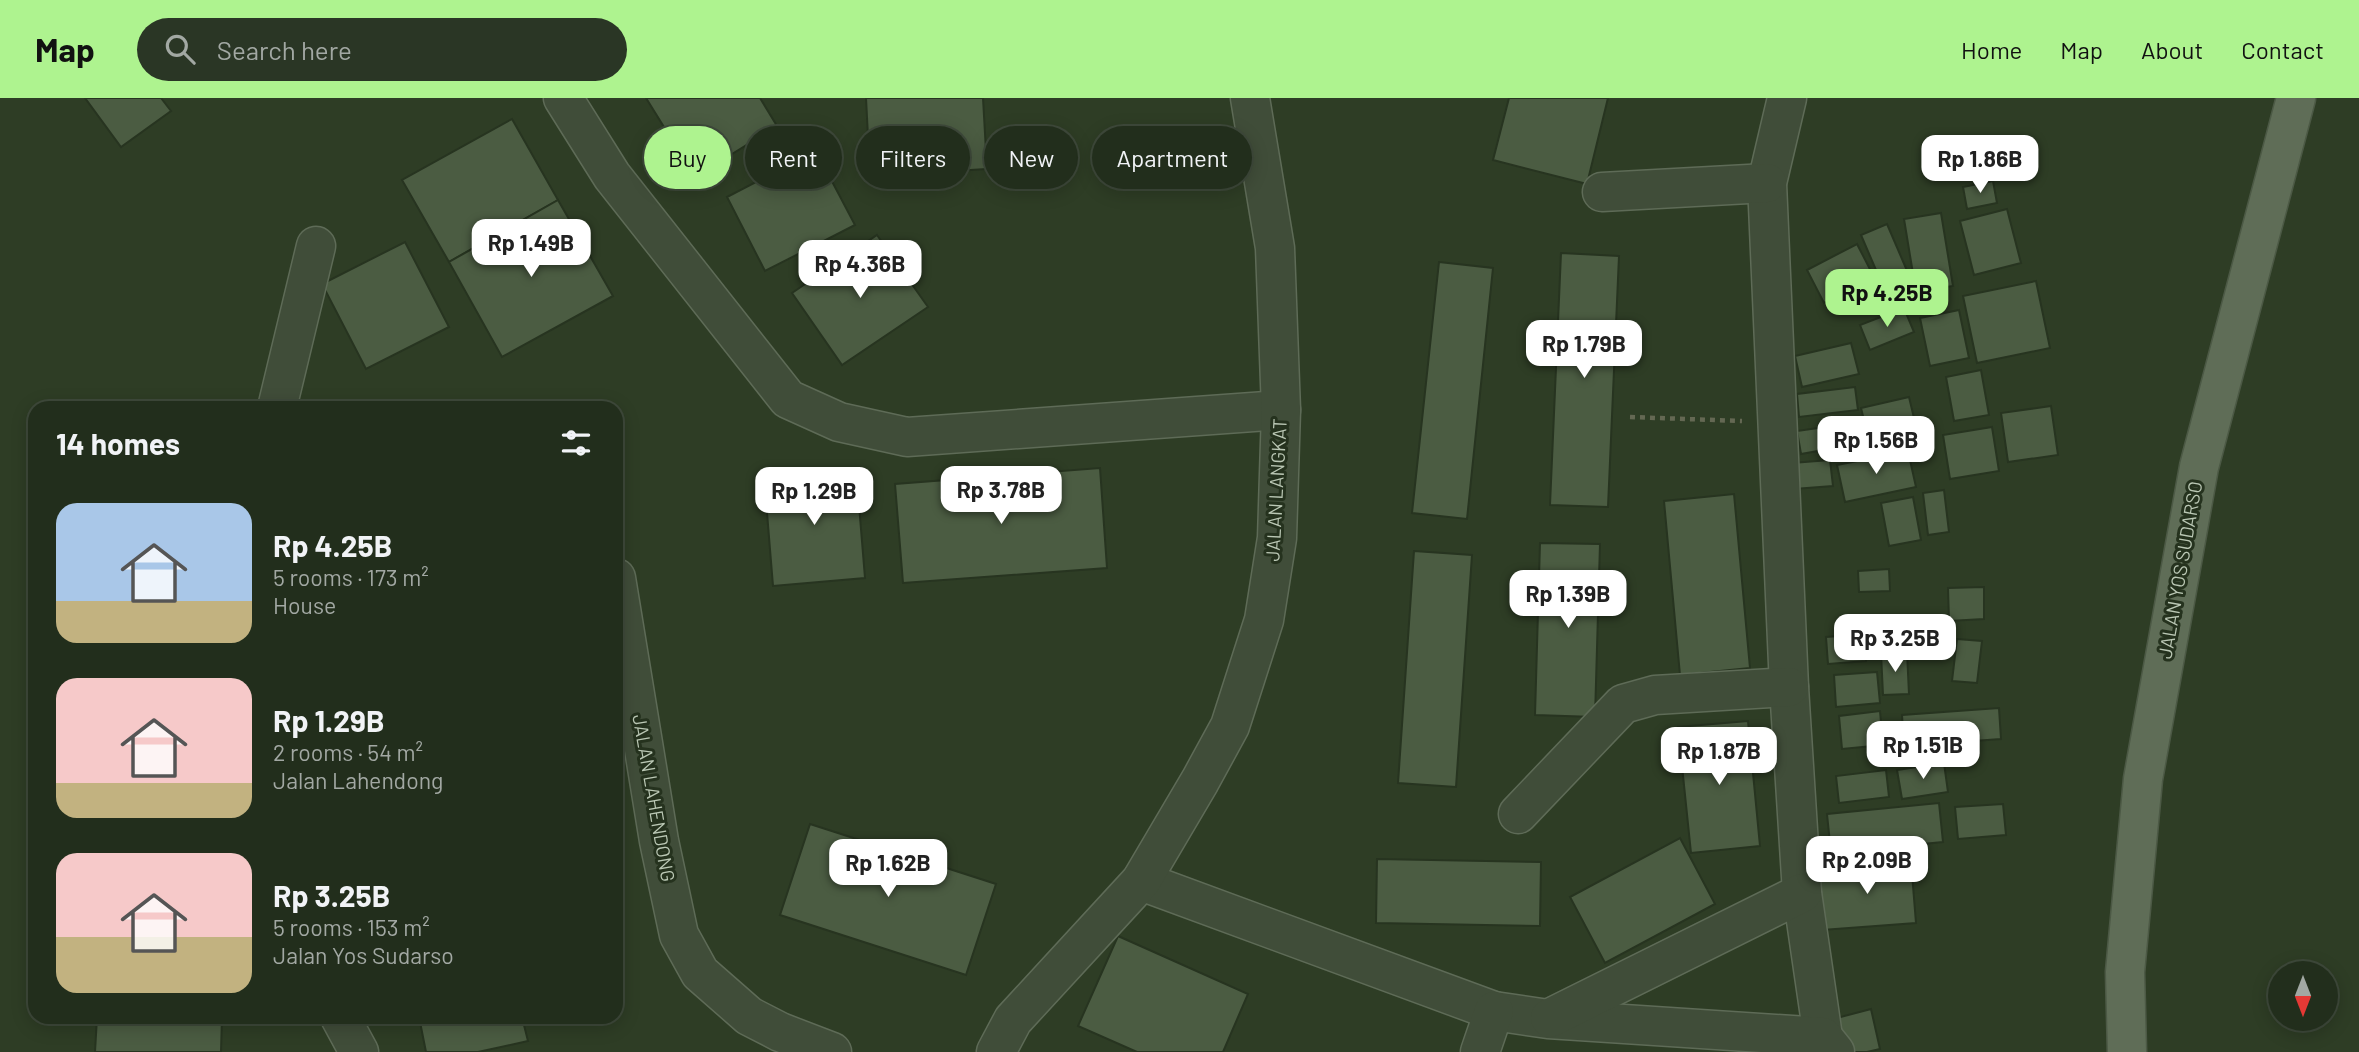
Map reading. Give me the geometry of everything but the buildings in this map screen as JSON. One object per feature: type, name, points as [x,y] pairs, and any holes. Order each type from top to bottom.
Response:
[{"type":"main road","name":"JALAN YOS SUDARSO","points":[[2127,1052],[2125,972],[2143,779],[2199,467],[2295,98]]},
{"type":"street","points":[[563,98],[611,176],[788,399],[839,422],[907,438],[1281,410]]},
{"type":"street","points":[[1223,98],[1252,113]]},
{"type":"street","points":[[1142,881],[1494,1010],[1548,1018],[1829,1044],[1802,893],[1789,687],[1767,183],[1787,98]]},
{"type":"street","name":"JALAN LANGKAT","points":[[996,1052],[1013,1020],[1142,881],[1230,726],[1264,620],[1277,538],[1281,410],[1275,248],[1252,113]]},
{"type":"street","points":[[1602,192],[1767,183]]},
{"type":"street","points":[[279,401],[316,246]]},
{"type":"street","name":"JALAN LAHENDONG","points":[[623,620],[660,841],[679,935],[700,973],[749,1016],[780,1032],[832,1052]]},
{"type":"street","points":[[1518,814],[1623,704],[1655,695],[1789,687]]},
{"type":"street","points":[[1548,1018],[1802,893]]},
{"type":"street","points":[[1480,1052],[1494,1010]]},
{"type":"street","points":[[344,1024],[359,1052]]},
{"type":"path","points":[[1630,417],[1778,422]]}]
